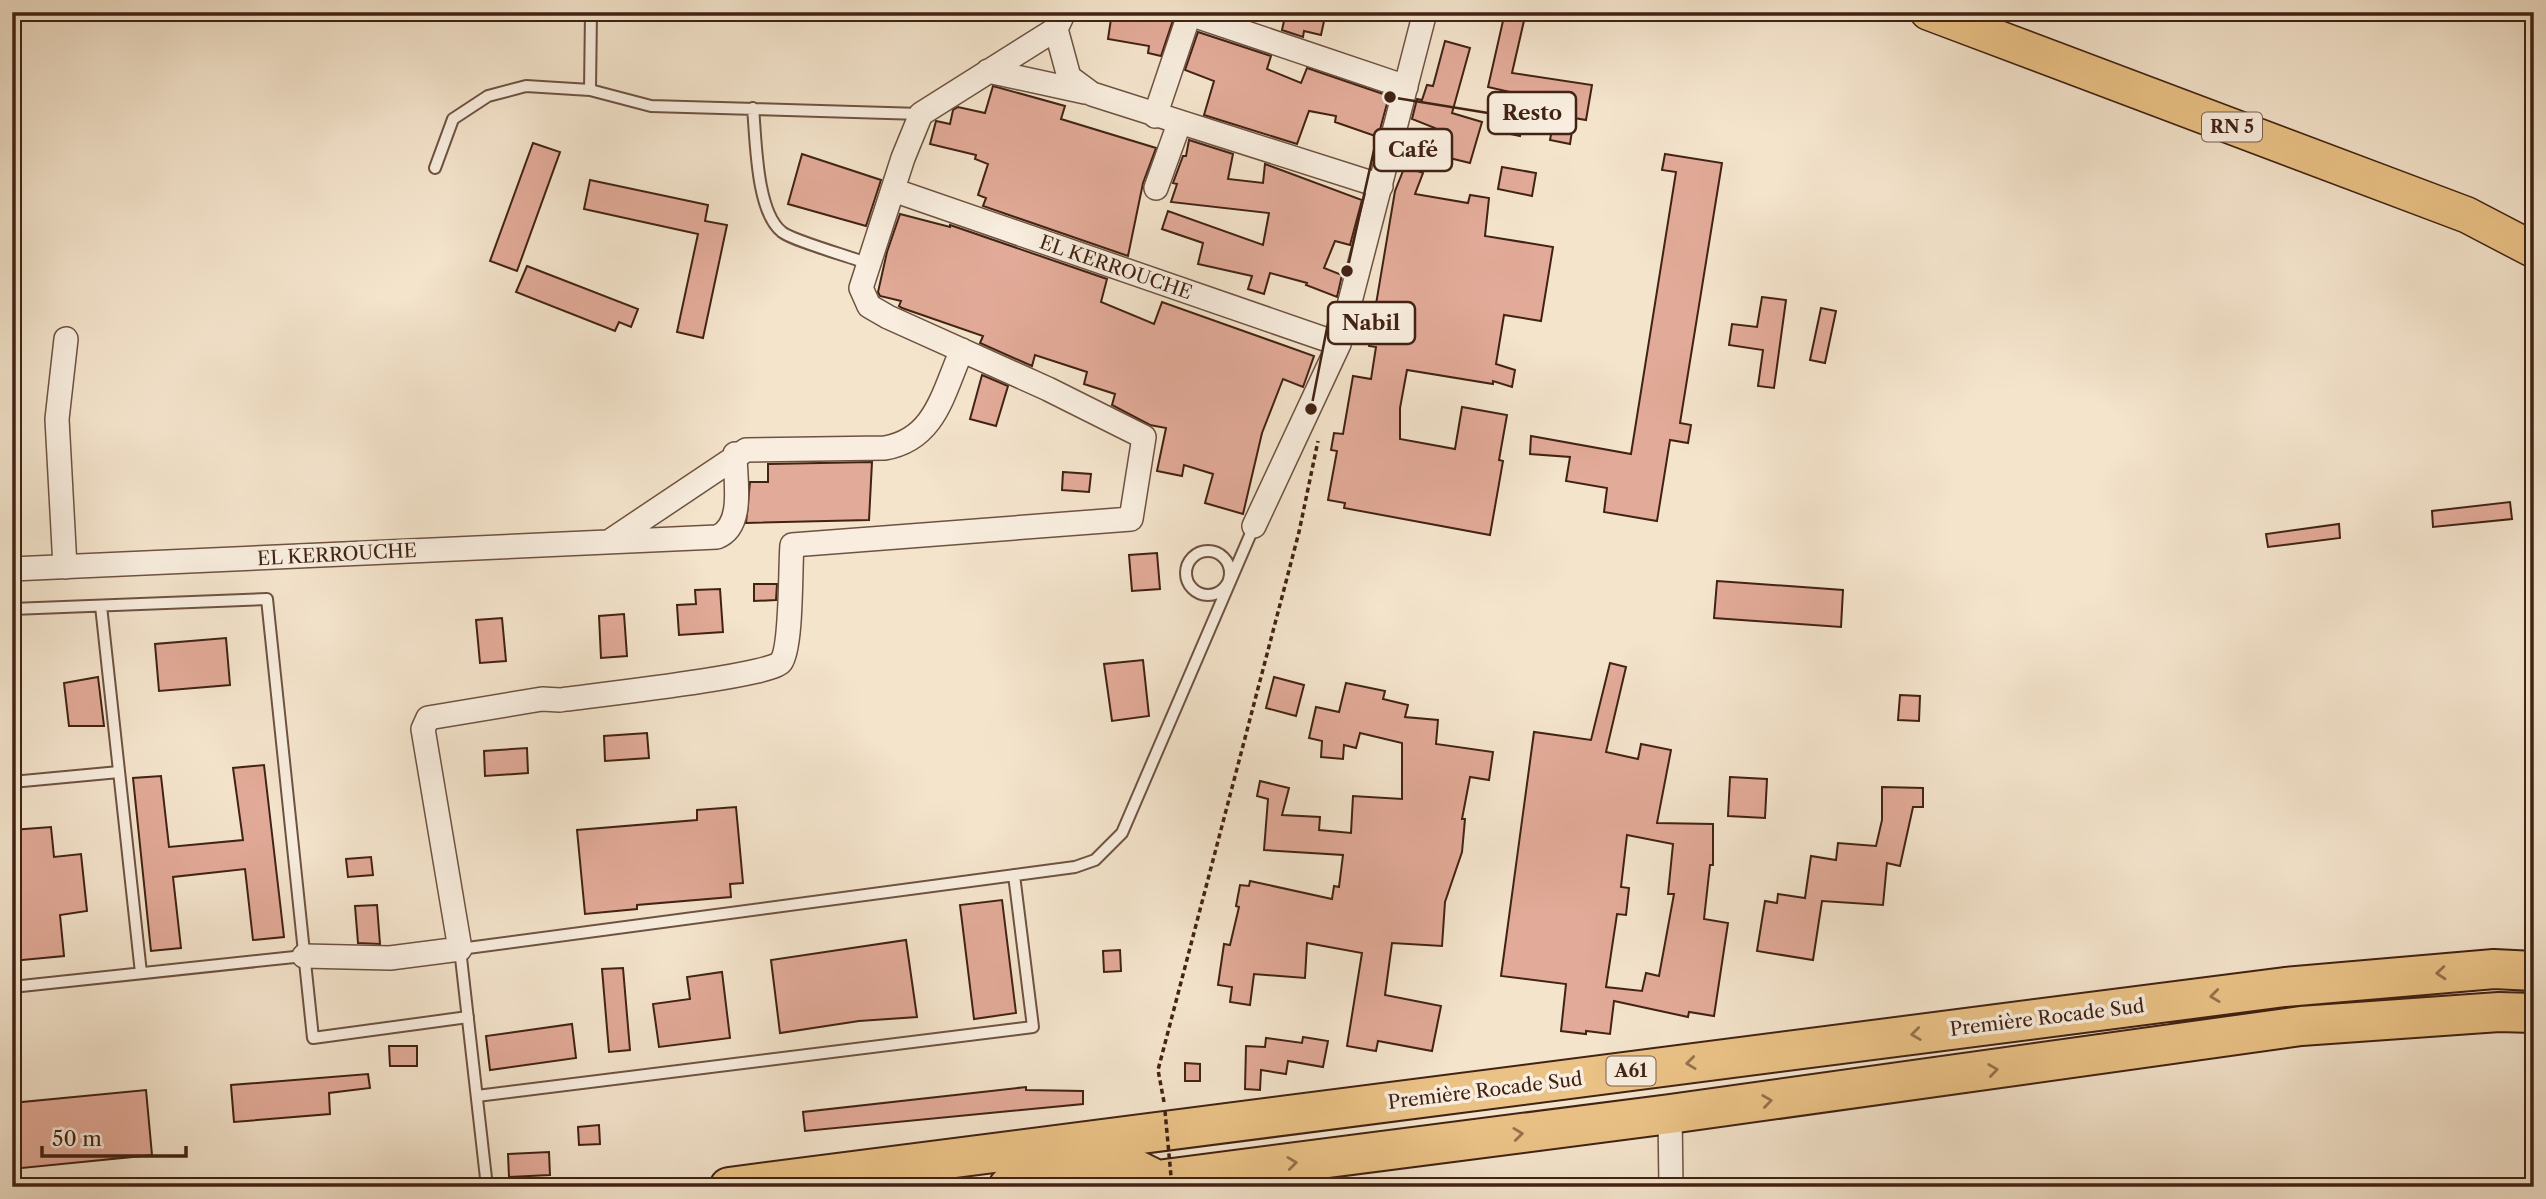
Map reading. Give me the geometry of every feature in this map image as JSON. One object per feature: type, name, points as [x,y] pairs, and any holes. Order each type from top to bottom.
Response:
[{"type":"highway","points":[[2494,969],[2534,966]]},
{"type":"highway","name":"Première Rocade Sud","points":[[729,1187],[2285,987],[2494,969],[2534,971]]},
{"type":"highway","points":[[1008,1187],[1137,1170],[1162,1185],[2301,1026],[2499,1012],[2534,1013]]},
{"type":"main road","name":"RN 5","points":[[1928,12],[2467,215],[2534,250]]},
{"type":"street","points":[[1254,526],[1339,344],[1426,12]]},
{"type":"street","points":[[1155,116],[1190,13],[1406,87]]},
{"type":"street","points":[[304,956],[390,958],[460,949],[424,729],[428,718],[542,699],[560,700],[738,676],[776,666],[782,662],[787,644],[792,545],[1131,519],[1144,437],[869,306],[861,288],[921,114],[1060,21],[1069,77],[1092,94]]},
{"type":"street","points":[[988,71],[1092,94],[1179,124],[1381,186]]},
{"type":"street","points":[[1156,188],[1179,124]]},
{"type":"street","name":"EL KERROUCHE","points":[[893,190],[1339,344]]},
{"type":"street","points":[[65,567],[57,419],[66,339]]},
{"type":"street","points":[[610,541],[735,454],[758,448],[885,448],[905,444],[927,429],[962,350]]},
{"type":"street","name":"EL KERROUCHE","points":[[12,569],[717,537],[727,533],[734,521],[735,454]]},
{"type":"street","points":[[1670,1114],[1671,1187]]},
{"type":"lane","points":[[590,90],[591,12]]},
{"type":"lane","points":[[435,168],[453,119],[488,96],[526,86],[590,90],[651,106],[921,114]]},
{"type":"lane","points":[[753,108],[761,184],[770,217],[783,233],[869,264]]},
{"type":"lane","points":[[487,1187],[460,949],[1075,867],[1095,860],[1122,833],[1225,598],[1230,578],[1228,562],[1223,556],[1209,550],[1194,555],[1185,569],[1188,584],[1199,594],[1215,594],[1227,585],[1230,578],[1254,526]]},
{"type":"lane","points":[[12,609],[267,599],[313,1038],[468,1017]]},
{"type":"lane","points":[[101,606],[141,973]]},
{"type":"lane","points":[[12,782],[119,772]]},
{"type":"lane","points":[[477,1096],[1033,1027],[1013,875]]},
{"type":"lane","points":[[12,987],[304,956]]},
{"type":"path","points":[[1162,1185],[1165,1111],[1158,1070],[1298,532],[1320,434]]},
{"type":"building","points":[[1112,12],[1175,14],[1161,56],[1148,53],[1149,46],[1108,39]]},
{"type":"building","points":[[1286,12],[1326,12],[1321,35],[1304,31],[1303,37],[1282,30]]},
{"type":"building","points":[[1505,12],[1526,12],[1512,73],[1592,85],[1586,120],[1574,118],[1570,144],[1550,140],[1553,124],[1523,117],[1520,136],[1501,132],[1510,92],[1488,87]]},
{"type":"building","points":[[1198,32],[1271,56],[1267,69],[1301,83],[1307,68],[1389,96],[1378,137],[1335,122],[1336,116],[1309,111],[1297,144],[1204,115],[1214,81],[1185,70]]},
{"type":"building","points":[[1445,41],[1470,48],[1452,113],[1482,122],[1470,163],[1429,153],[1435,128],[1412,119],[1417,99],[1422,100],[1427,85],[1433,86]]},
{"type":"building","points":[[993,86],[1065,106],[1061,119],[1156,148],[1143,183],[1128,256],[983,206],[986,198],[978,195],[988,164],[975,159],[976,155],[930,144],[936,121],[950,124],[953,110],[958,107],[985,113]]},
{"type":"building","points":[[1189,140],[1233,154],[1228,179],[1263,183],[1265,164],[1362,200],[1350,245],[1335,241],[1324,268],[1342,275],[1337,297],[1306,285],[1307,283],[1270,273],[1264,294],[1248,289],[1252,276],[1198,264],[1203,243],[1162,229],[1168,211],[1263,245],[1269,213],[1171,202],[1177,184],[1173,183],[1183,156],[1186,156]]},
{"type":"building","points":[[533,143],[560,152],[517,271],[490,261]]},
{"type":"building","points":[[802,154],[881,180],[866,226],[788,204]]},
{"type":"building","points":[[1665,154],[1722,163],[1680,423],[1691,425],[1688,443],[1670,440],[1657,521],[1604,512],[1607,488],[1566,481],[1570,457],[1530,454],[1531,436],[1631,454],[1676,172],[1662,170]]},
{"type":"building","points":[[1405,166],[1423,173],[1415,194],[1468,203],[1470,195],[1489,198],[1485,236],[1553,247],[1541,321],[1504,315],[1496,364],[1515,370],[1512,387],[1493,381],[1493,384],[1407,370],[1400,408],[1400,439],[1455,449],[1462,407],[1507,415],[1499,460],[1503,461],[1490,535],[1344,508],[1345,503],[1328,500],[1337,451],[1331,450],[1334,433],[1343,434],[1353,376],[1371,379],[1376,347],[1369,346],[1395,191]]},
{"type":"building","points":[[1502,167],[1536,173],[1532,196],[1498,189]]},
{"type":"building","points":[[590,180],[708,205],[705,221],[727,225],[703,338],[677,332],[698,234],[584,209]]},
{"type":"building","points":[[900,214],[950,225],[1107,279],[1101,302],[1154,324],[1162,302],[1314,356],[1303,387],[1283,379],[1262,433],[1243,514],[1205,503],[1213,474],[1184,465],[1182,476],[1157,471],[1166,428],[1150,425],[1112,405],[1115,394],[1084,384],[1087,372],[1035,355],[1032,366],[980,343],[983,336],[902,308],[899,306],[901,301],[880,296],[878,292],[887,252]]},
{"type":"building","points":[[527,266],[638,309],[631,327],[619,322],[615,331],[516,292]]},
{"type":"building","points":[[1762,297],[1786,300],[1774,388],[1758,386],[1763,350],[1729,345],[1732,324],[1757,327]]},
{"type":"building","points":[[1821,308],[1836,311],[1825,363],[1810,360]]},
{"type":"building","points":[[982,375],[1008,386],[996,426],[970,419]]},
{"type":"building","points":[[872,462],[869,520],[746,523],[750,482],[768,482],[768,464]]},
{"type":"building","points":[[1063,472],[1091,474],[1089,492],[1062,490]]},
{"type":"building","points":[[2510,502],[2512,519],[2433,527],[2432,511]]},
{"type":"building","points":[[2339,524],[2340,538],[2268,547],[2266,534]]},
{"type":"building","points":[[1157,553],[1160,589],[1132,591],[1129,555]]},
{"type":"building","points":[[1717,581],[1843,590],[1841,627],[1714,618]]},
{"type":"building","points":[[754,584],[777,584],[776,600],[754,601]]},
{"type":"building","points":[[720,589],[723,632],[679,635],[677,605],[696,604],[695,590]]},
{"type":"building","points":[[624,614],[627,656],[601,658],[599,616]]},
{"type":"building","points":[[502,618],[506,661],[480,663],[476,620]]},
{"type":"building","points":[[226,638],[230,685],[159,691],[155,644]]},
{"type":"building","points":[[1143,660],[1149,716],[1112,721],[1104,664]]},
{"type":"building","points":[[1610,663],[1626,667],[1606,752],[1638,759],[1641,744],[1671,750],[1657,823],[1713,824],[1713,865],[1710,865],[1704,919],[1728,923],[1714,1016],[1689,1012],[1688,1017],[1614,1001],[1610,1034],[1561,1031],[1566,984],[1501,976],[1534,732],[1591,740]],"holes":[[[1627,835],[1673,844],[1668,894],[1674,894],[1659,976],[1646,973],[1642,991],[1606,987],[1617,914],[1626,915],[1629,888],[1621,887]]]},
{"type":"building","points":[[98,677],[104,726],[69,726],[64,683]]},
{"type":"building","points":[[1274,677],[1304,685],[1296,716],[1266,708]]},
{"type":"building","points":[[1346,683],[1385,691],[1383,699],[1408,705],[1405,717],[1438,720],[1436,744],[1493,752],[1489,780],[1470,777],[1462,819],[1465,819],[1462,852],[1445,902],[1442,946],[1392,943],[1385,995],[1441,1006],[1432,1051],[1378,1041],[1376,1051],[1347,1046],[1362,953],[1307,943],[1305,978],[1254,974],[1250,1005],[1230,1002],[1232,987],[1218,985],[1224,944],[1230,945],[1239,907],[1236,906],[1240,885],[1249,886],[1250,881],[1332,899],[1334,886],[1339,887],[1343,855],[1264,850],[1268,799],[1257,796],[1260,781],[1289,788],[1282,815],[1320,817],[1319,830],[1351,833],[1353,796],[1402,799],[1402,743],[1360,733],[1356,748],[1344,745],[1343,759],[1321,757],[1322,741],[1309,738],[1316,707],[1339,712]]},
{"type":"building","points":[[1900,695],[1920,696],[1919,721],[1898,720]]},
{"type":"building","points":[[647,733],[649,758],[605,761],[604,736]]},
{"type":"building","points":[[527,748],[528,773],[485,776],[484,751]]},
{"type":"building","points":[[264,765],[284,937],[253,940],[245,869],[173,877],[181,948],[151,951],[133,778],[161,776],[169,847],[243,840],[233,768]]},
{"type":"building","points":[[1730,777],[1767,779],[1765,818],[1728,816]]},
{"type":"building","points":[[1882,787],[1923,788],[1923,807],[1913,807],[1900,866],[1887,863],[1883,905],[1822,901],[1813,960],[1757,951],[1765,901],[1777,903],[1778,894],[1805,898],[1811,856],[1836,860],[1838,843],[1876,846],[1882,820]]},
{"type":"building","points":[[736,807],[743,883],[730,884],[731,897],[637,905],[637,909],[585,914],[577,830],[697,820],[697,810]]},
{"type":"building","points":[[51,827],[54,857],[81,854],[87,911],[60,915],[64,956],[12,961],[12,830]]},
{"type":"building","points":[[371,857],[373,875],[348,877],[346,859]]},
{"type":"building","points":[[1002,900],[1016,1013],[974,1019],[960,905]]},
{"type":"building","points":[[377,905],[380,944],[358,943],[355,906]]},
{"type":"building","points":[[906,940],[917,1017],[859,1021],[780,1033],[771,960]]},
{"type":"building","points":[[1120,950],[1121,971],[1104,972],[1103,951]]},
{"type":"building","points":[[623,968],[630,1050],[609,1052],[602,969]]},
{"type":"building","points":[[722,972],[730,1038],[659,1047],[653,1004],[690,999],[687,977]]},
{"type":"building","points":[[572,1024],[576,1058],[490,1070],[486,1036]]},
{"type":"building","points":[[1303,1037],[1328,1041],[1323,1067],[1288,1061],[1286,1074],[1261,1070],[1260,1090],[1245,1089],[1246,1046],[1265,1047],[1266,1038],[1302,1043]]},
{"type":"building","points":[[389,1046],[417,1046],[417,1066],[390,1066]]},
{"type":"building","points":[[1185,1063],[1200,1064],[1200,1081],[1185,1081]]},
{"type":"building","points":[[368,1074],[370,1088],[329,1093],[330,1114],[234,1122],[231,1085]]},
{"type":"building","points":[[1026,1087],[1026,1090],[1083,1091],[1083,1104],[805,1131],[803,1112]]},
{"type":"building","points":[[146,1090],[152,1155],[12,1169],[12,1103]]},
{"type":"building","points":[[599,1125],[600,1144],[579,1145],[578,1127]]},
{"type":"building","points":[[549,1152],[550,1175],[509,1177],[508,1154]]},
{"type":"place","name":"Resto","points":[[1390,97]]},
{"type":"place","name":"Café","points":[[1347,271]]},
{"type":"place","name":"Nabil","points":[[1311,409]]}]
